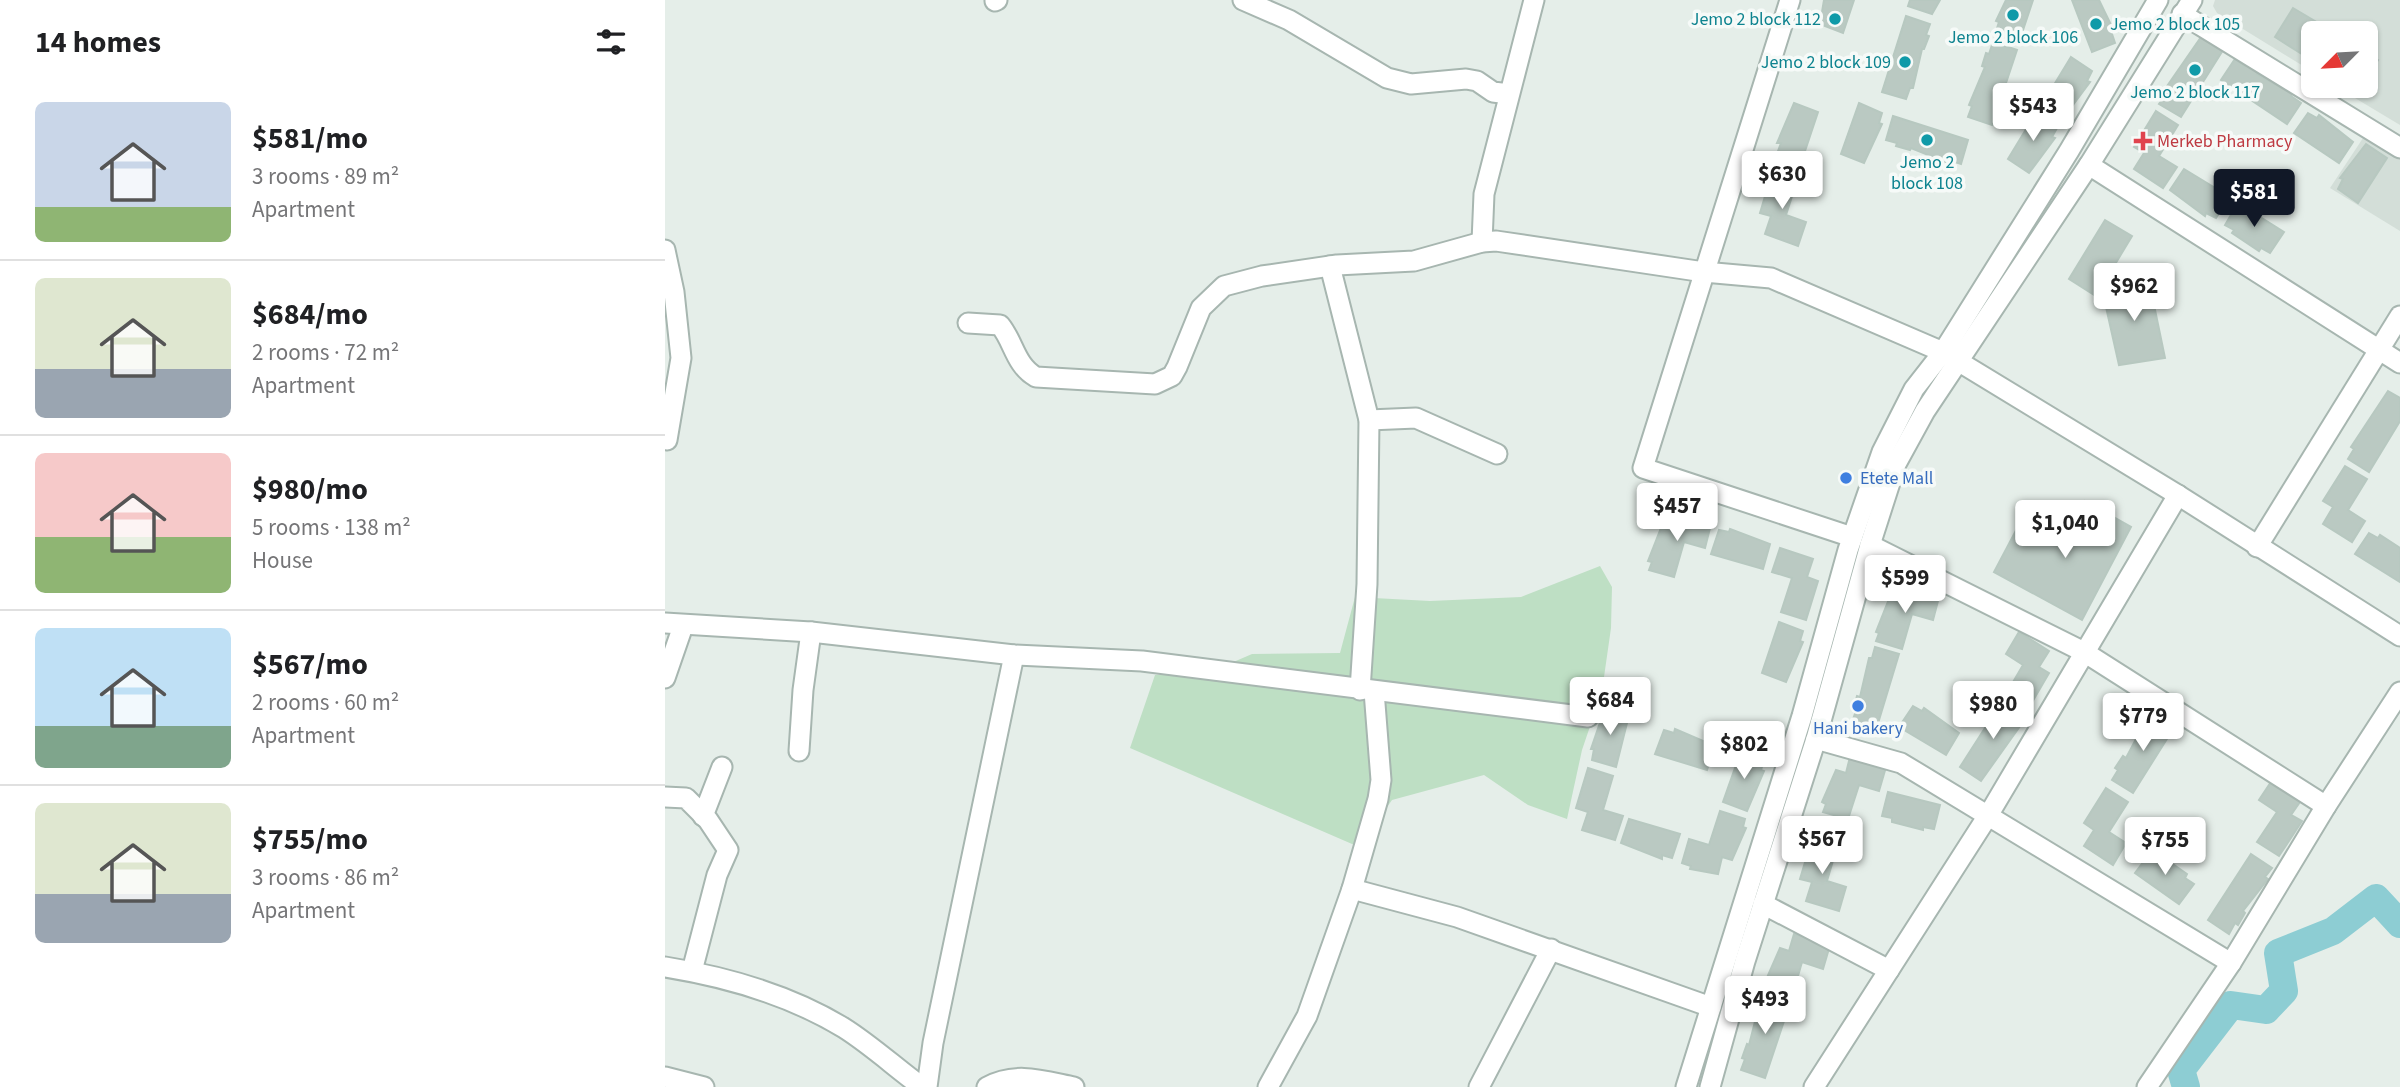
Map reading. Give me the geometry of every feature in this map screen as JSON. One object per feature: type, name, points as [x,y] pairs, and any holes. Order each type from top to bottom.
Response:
[{"type":"street","points":[[1243,0],[1289,20],[1387,78],[1411,84],[1466,79],[1477,81],[1493,92],[1509,94]]},
{"type":"street","points":[[1482,242],[1484,194],[1534,0]]},
{"type":"street","points":[[1790,0],[1643,468],[1861,541],[2084,652],[2326,806]]},
{"type":"street","points":[[1950,358],[2158,0]]},
{"type":"street","points":[[1686,1087],[1711,1007],[1763,904],[1816,739],[1882,452],[1914,389],[1950,358],[2089,165],[2187,7],[2400,148]]},
{"type":"street","points":[[2089,165],[2400,363]]},
{"type":"street","points":[[968,323],[1000,325],[1008,335],[1025,371],[1036,377],[1155,384],[1172,376],[1201,307],[1224,286],[1262,276],[1330,266],[1414,261],[1482,242],[1496,241],[1602,254],[1704,272],[1771,278],[1950,358],[2178,495],[2400,636]]},
{"type":"street","points":[[665,250],[674,292],[681,358],[666,444]]},
{"type":"street","points":[[1268,1087],[1307,1016],[1352,889],[1381,780],[1367,691],[1369,420],[1330,266]]},
{"type":"street","points":[[2257,547],[2400,316]]},
{"type":"street","points":[[1369,420],[1416,418],[1497,454]]},
{"type":"street","points":[[1814,1087],[1989,814],[2178,495]]},
{"type":"street","points":[[1715,1085],[1736,958],[1802,716],[1861,541]]},
{"type":"street","points":[[665,678],[674,624],[811,632],[1014,654],[1142,661],[1588,717]]},
{"type":"street","points":[[799,751],[803,690],[811,632]]},
{"type":"street","points":[[665,967],[692,971],[777,995],[844,1028],[924,1087],[1014,654]]},
{"type":"street","points":[[2147,1087],[2231,963],[2326,806],[2400,692]]},
{"type":"street","points":[[1816,739],[1901,762],[2231,963]]},
{"type":"street","points":[[703,816],[722,767]]},
{"type":"street","points":[[665,797],[686,799],[724,839],[728,850],[716,875],[692,971]]},
{"type":"street","points":[[1352,889],[1457,918],[1711,1007]]},
{"type":"street","points":[[1763,904],[1889,970]]},
{"type":"street","points":[[1479,1087],[1551,949]]},
{"type":"street","points":[[665,1077],[704,1087]]},
{"type":"street","points":[[987,1087],[1007,1078],[1023,1077],[1074,1087]]},
{"type":"shaded area","points":[[2215,0],[2400,0],[2400,125],[2355,98],[2378,98],[2378,21],[2301,21],[2301,65],[2217,13],[2213,6]]},
{"type":"shaded area","points":[[2367,132],[2400,153],[2400,231],[2330,188]]},
{"type":"green space","points":[[1600,566],[1612,587],[1611,628],[1602,691],[1582,750],[1567,819],[1528,805],[1484,775],[1392,800],[1359,847],[1130,748],[1155,675],[1208,673],[1252,654],[1340,653],[1355,597],[1430,601],[1521,597]]},
{"type":"building","name":"Jemo 2 block 112","points":[[1824,0],[1854,0],[1843,33],[1820,24]]},
{"type":"building","points":[[1910,0],[1940,0],[1932,14],[1908,6]]},
{"type":"building","name":"Jemo 2 block 106","points":[[2006,0],[2033,0],[2019,42],[1995,34],[1999,22],[1996,21]]},
{"type":"building","name":"Jemo 2 block 105","points":[[2072,0],[2099,0],[2114,31],[2111,31],[2115,43],[2092,52]]},
{"type":"building","points":[[2293,8],[2315,21],[2301,21],[2301,53],[2275,37]]},
{"type":"building","name":"Jemo 2 block 109","points":[[1906,16],[1930,24],[1926,35],[1929,36],[1922,49],[1913,88],[1910,88],[1906,99],[1882,92]]},
{"type":"building","name":"Jemo 2 block 117","points":[[2201,37],[2223,50],[2181,117],[2159,104],[2166,94],[2163,92]]},
{"type":"building","points":[[1993,42],[2017,50],[1992,125],[1968,117],[1972,106],[1969,105],[1985,67],[1982,66],[1986,53],[1989,54]]},
{"type":"building","points":[[2071,57],[2092,71],[2087,81],[2090,82],[2064,117],[2043,103]]},
{"type":"building","points":[[2235,59],[2245,66],[2247,63],[2257,74],[2292,94],[2291,96],[2301,103],[2287,124],[2221,80]]},
{"type":"building","points":[[1794,103],[1818,112],[1801,163],[1777,154],[1781,143],[1777,143]]},
{"type":"building","points":[[1859,103],[1882,113],[1879,123],[1882,124],[1864,163],[1841,154]]},
{"type":"building","points":[[2156,111],[2178,125],[2159,156],[2177,167],[2163,188],[2134,169],[2144,153],[2134,147]]},
{"type":"building","points":[[2036,113],[2057,128],[2052,137],[2055,138],[2029,173],[2008,159]]},
{"type":"building","points":[[2308,113],[2317,118],[2319,115],[2353,142],[2339,163],[2294,133]]},
{"type":"building","name":"Jemo 2 block 108","points":[[1893,116],[1968,140],[1961,164],[1949,160],[1948,163],[1911,148],[1910,150],[1896,146],[1897,143],[1886,140]]},
{"type":"building","points":[[2366,144],[2387,158],[2358,203],[2338,189],[2343,179],[2340,178]]},
{"type":"building","points":[[2184,169],[2230,197],[2216,218],[2206,213],[2205,216],[2170,190]]},
{"type":"building","points":[[1772,173],[1797,181],[1786,215],[1806,222],[1798,246],[1765,234],[1771,216],[1760,213]]},
{"type":"building","points":[[2238,203],[2284,232],[2270,253],[2261,248],[2259,251],[2232,233],[2234,230],[2225,225]]},
{"type":"building","points":[[2105,220],[2132,236],[2096,296],[2069,279]]},
{"type":"building","points":[[2149,281],[2165,358],[2119,365],[2102,289]]},
{"type":"building","points":[[2388,391],[2400,398],[2400,421],[2369,472],[2348,459],[2354,449],[2351,447]]},
{"type":"building","points":[[2345,466],[2367,479],[2348,510],[2365,521],[2352,542],[2323,524],[2333,507],[2323,501]]},
{"type":"building","points":[[2085,501],[2131,527],[2082,620],[1994,572],[2021,521],[2059,546]]},
{"type":"building","points":[[1675,514],[1688,518],[1689,515],[1711,524],[1705,548],[1684,542],[1674,577],[1649,570],[1652,562],[1648,561],[1661,528],[1671,531]]},
{"type":"building","points":[[1730,529],[1770,544],[1763,569],[1711,554],[1719,530],[1729,532]]},
{"type":"building","points":[[2369,533],[2378,538],[2380,535],[2400,548],[2400,582],[2355,554]]},
{"type":"building","points":[[1780,548],[1813,559],[1807,577],[1818,581],[1806,620],[1781,612],[1792,578],[1772,572]]},
{"type":"building","points":[[1904,586],[1917,590],[1918,587],[1939,597],[1933,620],[1912,614],[1902,649],[1876,641],[1879,633],[1876,632],[1889,599],[1899,603]]},
{"type":"building","points":[[1779,622],[1803,631],[1800,641],[1803,642],[1786,682],[1762,673]]},
{"type":"building","points":[[2019,632],[2049,651],[2039,667],[2049,673],[2028,709],[2005,696],[2023,665],[2006,654]]},
{"type":"building","points":[[1875,647],[1899,654],[1876,730],[1852,722],[1857,696],[1860,697],[1869,658],[1872,658]]},
{"type":"building","points":[[2003,700],[2024,714],[2018,724],[2020,726],[1981,781],[1960,767]]},
{"type":"building","points":[[1913,706],[1922,711],[1924,708],[1959,733],[1946,755],[1899,727]]},
{"type":"building","points":[[1605,708],[1629,715],[1616,767],[1592,760],[1594,749],[1591,749]]},
{"type":"building","points":[[2154,713],[2175,726],[2133,793],[2112,780],[2118,770],[2115,768],[2123,756],[2126,758],[2145,722],[2147,723]]},
{"type":"building","points":[[1675,729],[1715,746],[1707,770],[1655,754],[1664,730],[1674,733]]},
{"type":"building","points":[[1741,751],[1764,760],[1761,770],[1764,771],[1747,811],[1723,802]]},
{"type":"building","points":[[1850,757],[1886,767],[1879,791],[1859,785],[1848,819],[1823,812],[1826,804],[1822,802],[1836,770],[1846,773]]},
{"type":"building","points":[[1588,768],[1613,776],[1603,810],[1623,816],[1615,840],[1582,830],[1588,812],[1576,808]]},
{"type":"building","points":[[2273,779],[2302,799],[2291,815],[2302,821],[2279,856],[2257,842],[2277,812],[2259,800]]},
{"type":"building","points":[[2106,788],[2128,802],[2109,832],[2126,843],[2113,865],[2084,846],[2094,830],[2084,823]]},
{"type":"building","points":[[1888,792],[1940,805],[1934,829],[1923,827],[1923,830],[1892,822],[1892,818],[1882,816]]},
{"type":"building","points":[[1720,811],[1745,819],[1743,827],[1746,828],[1732,860],[1722,857],[1718,874],[1690,869],[1691,866],[1682,863],[1689,839],[1709,845]]},
{"type":"building","points":[[1629,819],[1680,834],[1672,858],[1662,855],[1662,859],[1621,843]]},
{"type":"building","points":[[1812,839],[1837,847],[1827,881],[1846,887],[1839,911],[1806,901],[1812,882],[1800,879]]},
{"type":"building","points":[[2150,853],[2159,859],[2161,856],[2187,874],[2185,878],[2194,884],[2179,904],[2135,873]]},
{"type":"building","points":[[2251,854],[2272,868],[2265,877],[2268,879],[2243,911],[2245,913],[2238,925],[2235,923],[2229,934],[2208,920]]},
{"type":"building","points":[[1794,934],[1807,938],[1808,935],[1830,945],[1823,969],[1802,962],[1792,997],[1767,989],[1769,981],[1766,980],[1780,948],[1789,951]]},
{"type":"building","points":[[1766,995],[1790,1003],[1765,1078],[1741,1070],[1745,1059],[1742,1058],[1747,1044],[1749,1045],[1759,1006],[1762,1007]]},
{"type":"waterway","points":[[2186,1087],[2181,1070],[2231,1005],[2266,1010],[2284,991],[2278,953],[2333,931],[2376,898],[2400,924]]},
{"type":"place","name":"Jemo 2 block 106","points":[[2013,15]]},
{"type":"place","name":"Jemo 2 block 112","points":[[1835,19]]},
{"type":"place","name":"Jemo 2 block 105","points":[[2096,24]]},
{"type":"place","name":"Jemo 2 block 109","points":[[1905,62]]},
{"type":"place","name":"Jemo 2 block 117","points":[[2195,70]]},
{"type":"place","name":"Jemo 2 block 108","points":[[1927,140]]},
{"type":"place","name":"Merkeb Pharmacy","points":[[2143,141]]},
{"type":"place","name":"Etete Mall","points":[[1846,478]]},
{"type":"place","name":"Hani bakery","points":[[1858,706]]}]
